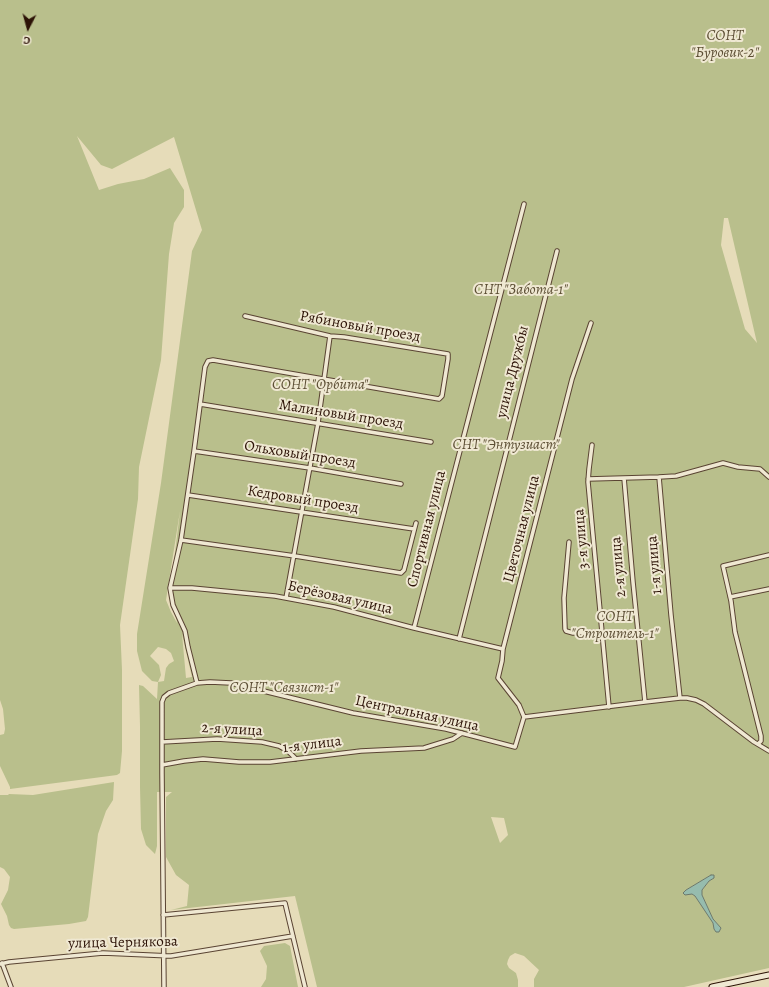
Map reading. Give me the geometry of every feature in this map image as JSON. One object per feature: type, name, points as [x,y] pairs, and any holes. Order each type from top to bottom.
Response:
[{"type":"main road","points":[[712,987],[769,975]]},
{"type":"street","name":"Спортивная улица","points":[[414,628],[524,204]]},
{"type":"street","name":"улица Дружбы","points":[[459,639],[557,251]]},
{"type":"street","name":"Рябиновый проезд","points":[[245,316],[330,336],[448,354],[442,396],[439,399],[324,379]]},
{"type":"street","name":"Цветочная улица","points":[[524,717],[519,705],[498,678],[503,649],[572,379],[591,324]]},
{"type":"street","points":[[286,598],[295,556],[318,423],[330,336]]},
{"type":"street","points":[[197,683],[185,631],[173,605],[170,588],[181,540],[205,367],[208,361],[213,360],[324,379]]},
{"type":"street","name":"Малиновый проезд","points":[[200,404],[431,442]]},
{"type":"street","name":"3-я улица","points":[[592,445],[588,480],[609,707]]},
{"type":"street","name":"Ольховый проезд","points":[[194,451],[310,468],[401,484]]},
{"type":"street","points":[[588,480],[659,477],[683,474],[723,463],[738,467],[760,469],[769,477]]},
{"type":"street","name":"1-я улица","points":[[659,477],[670,607],[680,698]]},
{"type":"street","name":"2-я улица","points":[[624,478],[633,590],[645,702]]},
{"type":"street","name":"Кедровый проезд","points":[[188,495],[414,529]]},
{"type":"street","points":[[181,540],[401,573],[404,570],[416,523]]},
{"type":"street","name":"3-я улица","points":[[569,542],[564,598],[565,629],[569,633],[602,632]]},
{"type":"street","points":[[758,744],[761,741],[761,736],[735,632],[730,597],[723,566],[769,555]]},
{"type":"street","name":"Берёзовая улица","points":[[170,588],[243,592],[286,598],[334,607],[503,649]]},
{"type":"street","points":[[730,597],[769,589]]},
{"type":"street","name":"Центральная улица","points":[[162,742],[162,702],[164,697],[169,693],[197,683],[210,682],[231,683],[353,713],[431,726],[515,747],[524,717]]},
{"type":"street","points":[[524,717],[680,698],[696,700],[704,704],[769,751]]},
{"type":"street","name":"1-я улица","points":[[162,765],[203,759],[256,762],[361,751],[429,747],[453,739],[462,733]]},
{"type":"street","name":"2-я улица","points":[[162,742],[217,739],[256,741],[279,746],[288,751],[296,759]]},
{"type":"street","points":[[162,742],[164,987]]},
{"type":"street","points":[[163,915],[285,903],[305,987]]},
{"type":"street","name":"улица Чернякова","points":[[1,964],[103,953],[163,957],[293,936]]},
{"type":"street","points":[[1,964],[11,987]]},
{"type":"green space","points":[[0,0],[769,0],[769,968],[684,987],[534,987],[534,979],[539,970],[524,956],[515,953],[510,956],[507,964],[509,968],[516,973],[518,987],[317,987],[295,896],[171,910],[187,906],[189,885],[176,875],[166,857],[166,797],[172,792],[157,792],[157,846],[155,854],[146,845],[141,829],[139,685],[143,686],[157,699],[158,682],[152,681],[142,671],[137,651],[137,634],[161,483],[192,251],[202,230],[174,137],[112,169],[101,165],[77,136],[99,190],[118,184],[144,179],[170,168],[184,190],[184,207],[174,223],[169,254],[161,360],[139,467],[138,499],[120,625],[122,670],[122,751],[120,773],[117,775],[10,789],[0,766],[0,735],[4,734],[5,729],[3,709],[0,700]],"holes":[[[724,218],[728,218],[757,343],[745,329],[721,245]],[[180,511],[171,586],[177,623],[166,600]],[[182,634],[192,677],[186,678]],[[158,647],[166,649],[171,653],[174,661],[166,668],[164,681],[158,682],[161,675],[159,665],[150,656]],[[491,817],[504,818],[508,835],[500,843]],[[711,875],[714,878],[709,881],[702,890],[702,895],[713,919],[721,928],[719,932],[716,932],[713,923],[695,896],[692,894],[683,893]]]},
{"type":"green space","points":[[114,782],[113,800],[106,811],[98,834],[88,917],[86,921],[69,924],[14,929],[11,928],[1,904],[8,890],[10,877],[4,869],[0,867],[0,795],[33,795]]},
{"type":"green space","points":[[285,943],[290,946],[298,987],[261,987],[266,979],[267,966],[260,951],[264,946]]},
{"type":"shaded area","points":[[711,875],[714,875],[714,878],[709,881],[702,890],[702,895],[713,919],[721,928],[719,932],[716,932],[714,929],[713,923],[695,896],[692,894],[685,895],[683,893]]},
{"type":"park label","name":"СОНТ \"Буровик-2\"","points":[[725,44]]},
{"type":"park label","name":"СНТ \"Забота-1\"","points":[[521,290]]},
{"type":"park label","name":"СОНТ \"Орбита\"","points":[[320,385]]},
{"type":"park label","name":"СНТ \"Энтузиаст\"","points":[[506,445]]},
{"type":"park label","name":"СОНТ \"Строитель-1\"","points":[[615,626]]},
{"type":"park label","name":"СОНТ \"Связист-1\"","points":[[284,688]]}]
